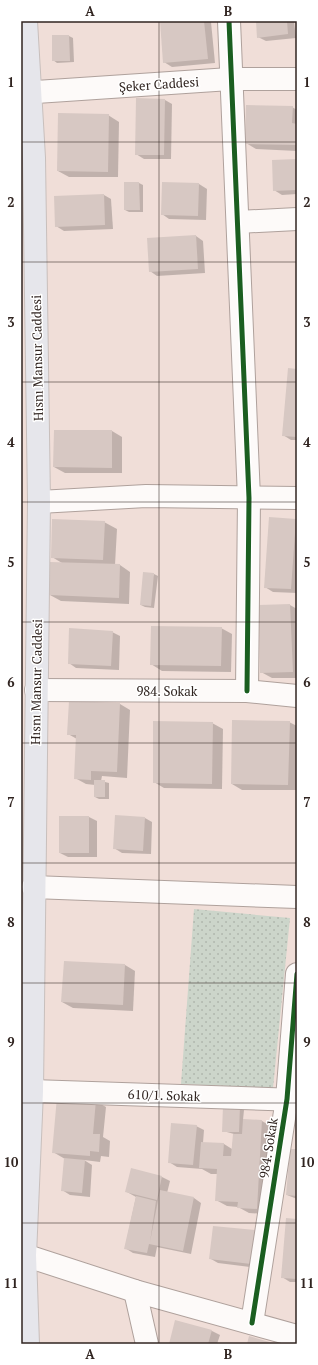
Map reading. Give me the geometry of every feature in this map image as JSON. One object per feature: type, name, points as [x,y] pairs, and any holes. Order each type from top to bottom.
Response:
[{"type":"main road","name":"Hısnı Mansur Caddesi","points":[[26,21],[26,92],[34,158],[38,502],[32,1091],[23,1254],[28,1344]]},
{"type":"street","points":[[229,21],[230,79],[238,222],[249,498],[247,691]]},
{"type":"street","name":"Şeker Caddesi","points":[[26,92],[230,79],[297,79]]},
{"type":"street","points":[[238,222],[297,219]]},
{"type":"street","points":[[38,502],[146,496],[297,498]]},
{"type":"street","name":"984. Sokak","points":[[36,690],[247,691],[297,696]]},
{"type":"street","points":[[33,887],[297,897]]},
{"type":"street","name":"984. Sokak","points":[[252,1323],[292,1099],[297,974]]},
{"type":"street","name":"610/1. Sokak","points":[[32,1091],[292,1099]]},
{"type":"street","points":[[23,1254],[135,1291],[297,1336]]},
{"type":"street","points":[[135,1291],[147,1344]]},
{"type":"shaded area","points":[[194,909],[290,918],[273,1088],[181,1084]]},
{"type":"building","points":[[160,21],[204,21],[208,59],[163,63]]},
{"type":"building","points":[[256,21],[287,21],[288,34],[257,38]]},
{"type":"building","points":[[52,35],[69,35],[70,61],[52,61]]},
{"type":"building","points":[[136,98],[165,99],[164,155],[135,155]]},
{"type":"building","points":[[246,105],[293,106],[292,123],[297,124],[297,145],[245,144]]},
{"type":"building","points":[[58,113],[109,114],[108,172],[57,171]]},
{"type":"building","points":[[297,159],[297,190],[273,191],[272,160]]},
{"type":"building","points":[[124,182],[139,182],[140,210],[124,210]]},
{"type":"building","points":[[162,182],[199,183],[198,216],[161,215]]},
{"type":"building","points":[[104,194],[105,225],[55,227],[54,196]]},
{"type":"building","points":[[196,235],[198,269],[149,272],[147,238]]},
{"type":"building","points":[[288,368],[297,369],[297,437],[282,436]]},
{"type":"building","points":[[54,430],[112,430],[112,468],[53,467]]},
{"type":"building","points":[[269,517],[296,519],[291,589],[264,588]]},
{"type":"building","points":[[52,519],[105,521],[103,560],[51,558]]},
{"type":"building","points":[[50,562],[120,564],[119,598],[49,595]]},
{"type":"building","points":[[143,572],[154,573],[151,606],[140,605]]},
{"type":"building","points":[[290,604],[293,672],[260,673],[259,605]]},
{"type":"building","points":[[151,626],[222,627],[221,666],[150,665]]},
{"type":"building","points":[[69,628],[113,631],[111,666],[68,664]]},
{"type":"building","points":[[69,701],[120,703],[117,772],[91,771],[91,780],[74,779],[76,735],[67,735]]},
{"type":"building","points":[[232,720],[290,721],[288,785],[231,784]]},
{"type":"building","points":[[153,721],[213,722],[212,784],[153,783]]},
{"type":"building","points":[[94,780],[105,780],[105,797],[94,797]]},
{"type":"building","points":[[115,815],[145,817],[143,851],[113,849]]},
{"type":"building","points":[[59,816],[89,816],[89,853],[59,853]]},
{"type":"building","points":[[64,961],[125,964],[123,1005],[61,1002]]},
{"type":"building","points":[[57,1097],[96,1100],[93,1134],[100,1134],[99,1152],[90,1151],[90,1156],[52,1153]]},
{"type":"building","points":[[223,1106],[240,1106],[239,1132],[222,1132]]},
{"type":"building","points":[[243,1119],[262,1120],[257,1209],[237,1208],[238,1202],[215,1201],[217,1169],[199,1168],[201,1142],[224,1143],[223,1156],[231,1156],[233,1134],[242,1134]]},
{"type":"building","points":[[171,1123],[197,1125],[193,1165],[168,1163]]},
{"type":"building","points":[[290,1149],[297,1149],[297,1196],[286,1195]]},
{"type":"building","points":[[64,1158],[85,1160],[82,1193],[61,1191]]},
{"type":"building","points":[[131,1168],[162,1176],[157,1200],[125,1192]]},
{"type":"building","points":[[160,1190],[194,1197],[183,1251],[149,1244],[147,1253],[124,1249],[136,1196],[156,1201],[150,1242]]},
{"type":"building","points":[[286,1218],[297,1219],[297,1279],[281,1278]]},
{"type":"building","points":[[213,1226],[255,1230],[251,1264],[209,1259]]},
{"type":"building","points":[[175,1320],[212,1330],[208,1344],[169,1344]]},
{"type":"building","points":[[249,1336],[276,1344],[247,1344]]},
{"type":"cycle path","points":[[229,21],[249,498],[247,691]]},
{"type":"cycle path","points":[[252,1323],[287,1099],[297,974]]}]
